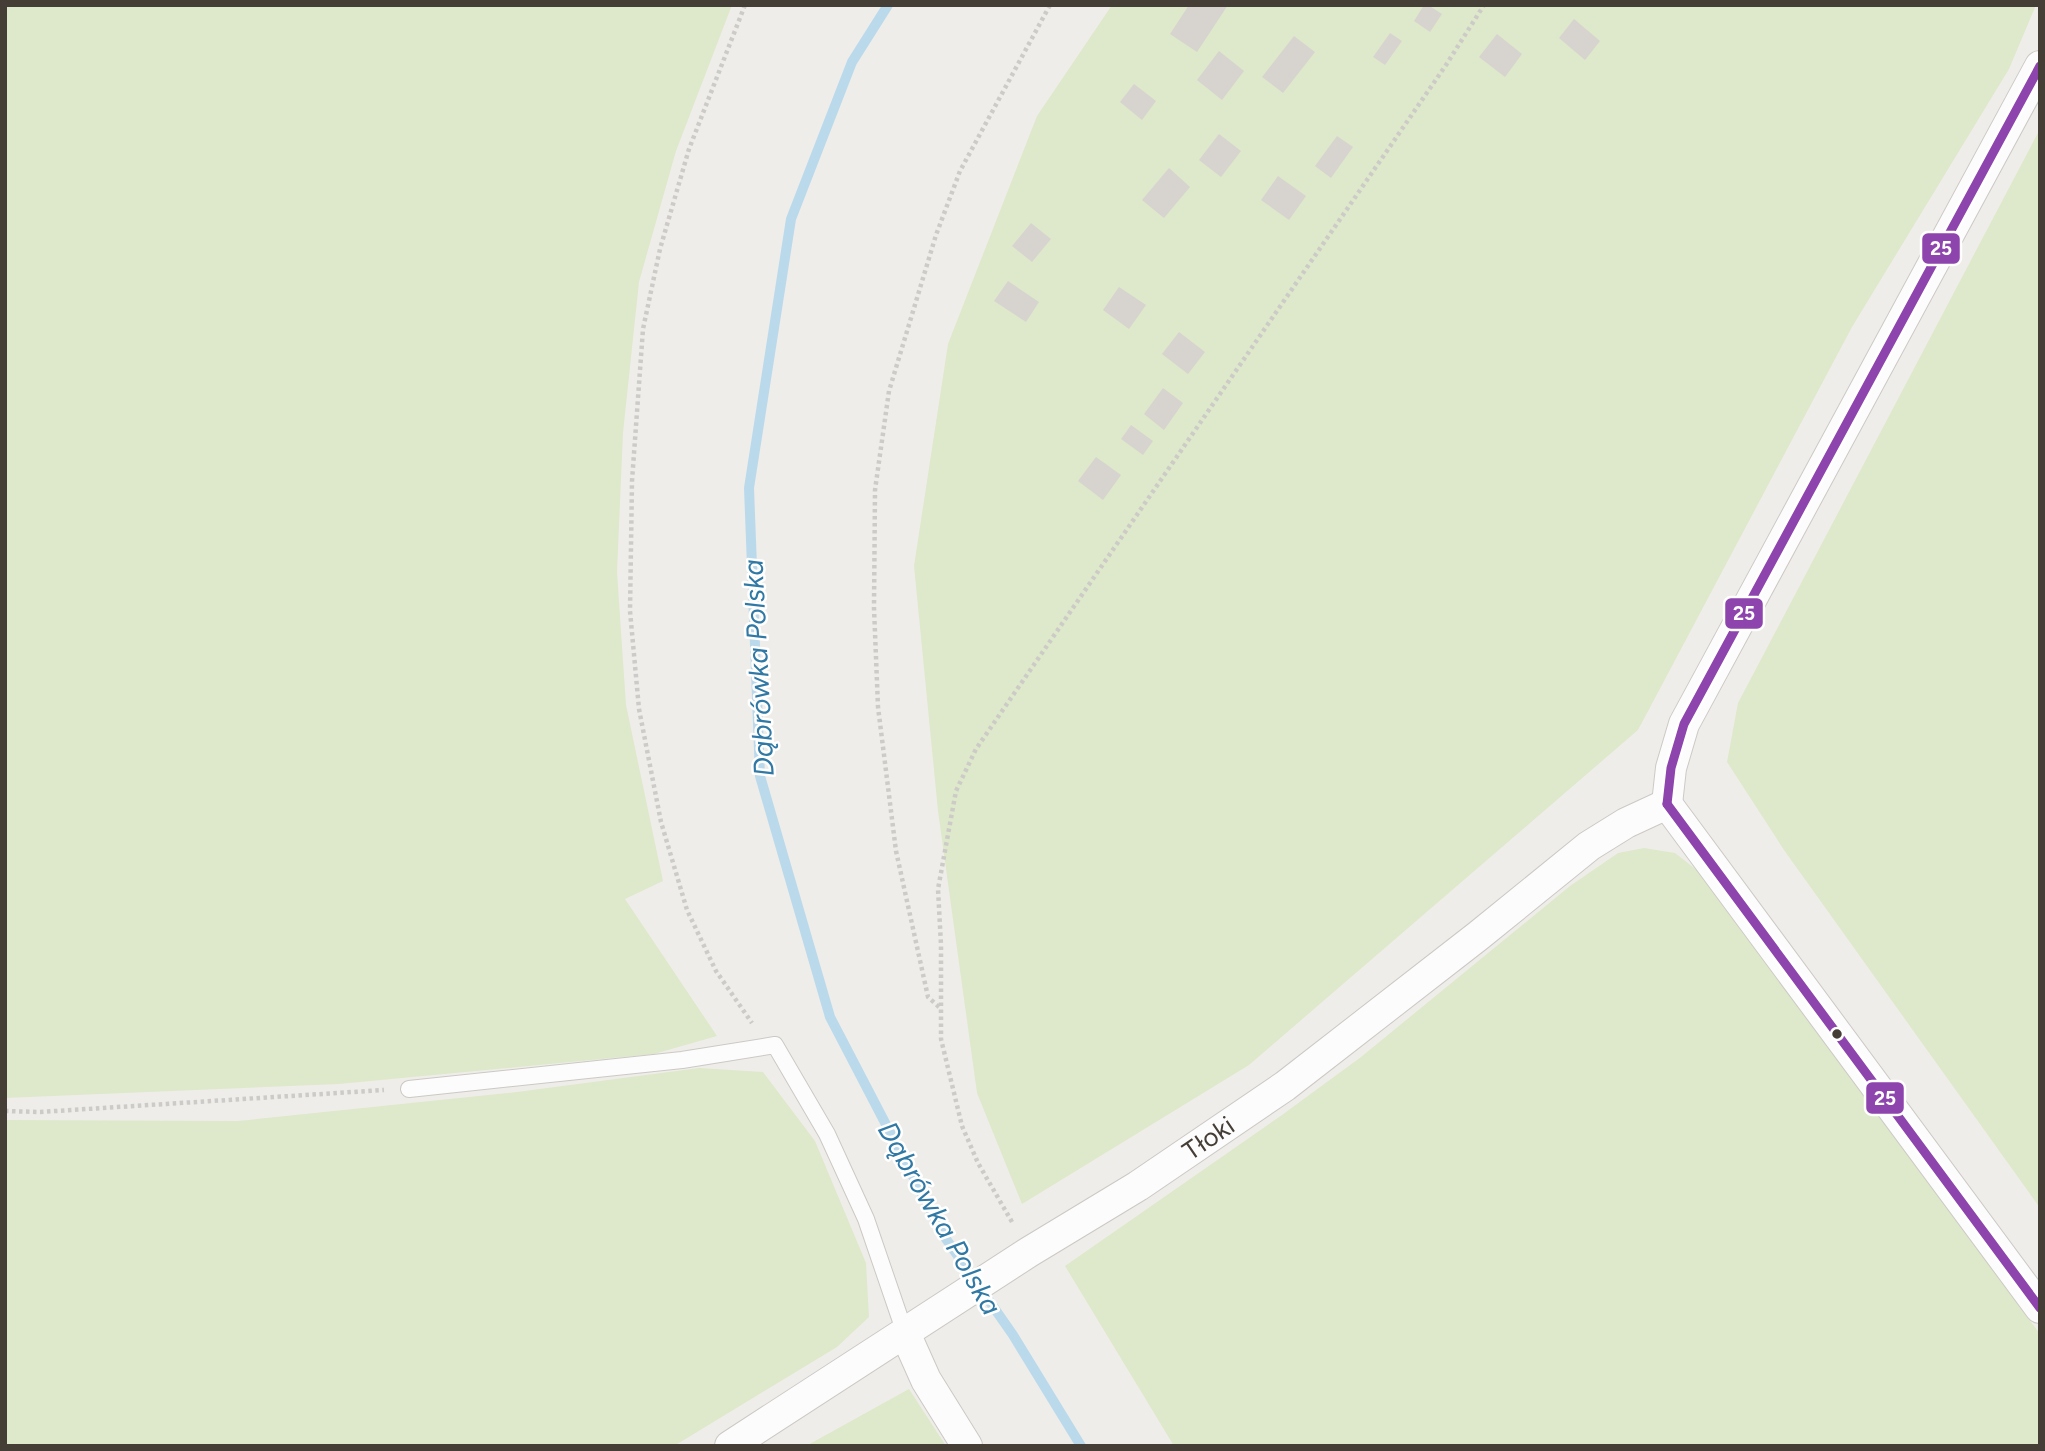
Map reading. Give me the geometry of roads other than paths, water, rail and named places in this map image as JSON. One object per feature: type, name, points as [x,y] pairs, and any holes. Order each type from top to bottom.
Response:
[{"type":"street","points":[[2040,66],[1684,724],[1671,768],[1667,804],[2040,1308]]},
{"type":"street","name":"Tłoki","points":[[730,1446],[1019,1259],[1138,1186],[1284,1086],[1589,846],[1626,823],[1667,804]]},
{"type":"street","points":[[905,1333],[926,1380],[967,1446]]},
{"type":"lane","points":[[409,1088],[682,1060],[775,1045],[827,1134],[866,1219],[905,1333]]},
{"type":"waterway","name":"Dąbrówka Polska","points":[[888,5],[852,62],[791,219],[749,488],[760,776],[830,1017],[944,1236],[1013,1335],[1081,1446]]}]
